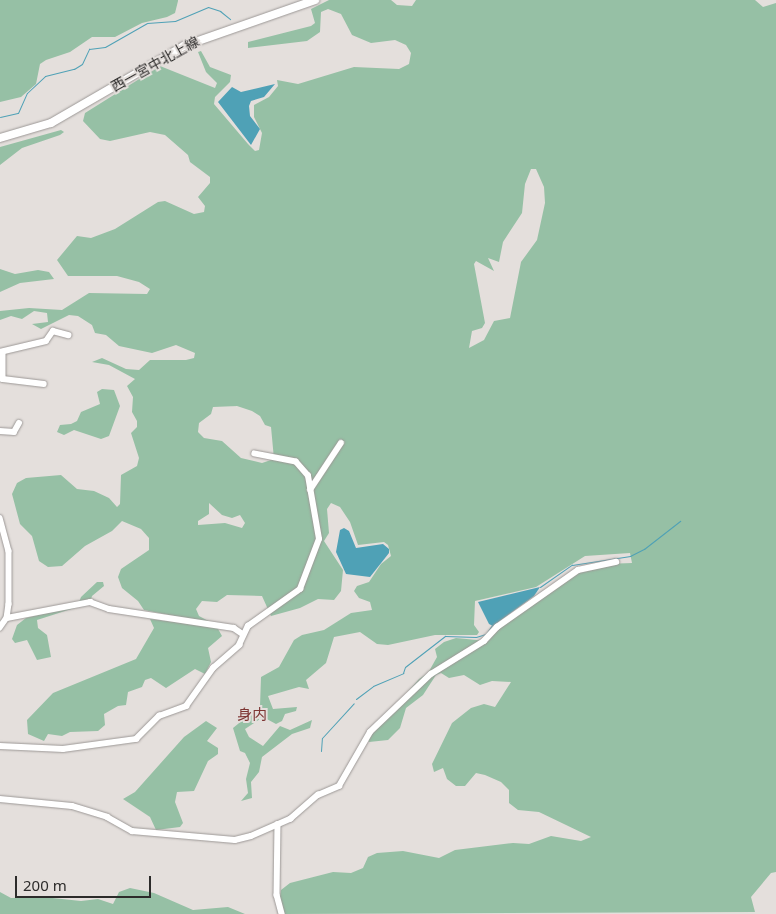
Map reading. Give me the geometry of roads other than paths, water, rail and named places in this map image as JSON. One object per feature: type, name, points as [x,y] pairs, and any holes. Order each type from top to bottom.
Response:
[{"type":"main road","name":"西一宮中北上線","points":[[2,139],[51,123],[184,46],[315,0]]},
{"type":"street","points":[[44,384],[3,379],[1,352],[46,341],[53,331],[68,335]]},
{"type":"street","points":[[0,431],[14,432],[19,423]]},
{"type":"street","points":[[310,490],[341,443]]},
{"type":"street","points":[[0,746],[63,748],[136,739],[159,716],[186,706],[213,668],[239,645],[243,634],[266,611],[296,593],[304,582],[319,539],[305,470],[296,462],[255,454]]},
{"type":"street","points":[[0,518],[9,551],[7,618],[0,628]]},
{"type":"street","points":[[0,799],[72,806],[106,816],[132,831],[235,840],[278,824],[290,819],[318,795],[339,786],[370,732],[431,674],[484,640],[497,627],[578,570],[616,562]]},
{"type":"street","points":[[7,618],[90,602],[110,609],[234,628],[243,634]]},
{"type":"street","points":[[278,824],[276,895],[282,914]]},
{"type":"water","points":[[275,84],[264,97],[251,101],[249,106],[250,116],[260,129],[251,145],[218,102],[232,87],[241,92]]},
{"type":"water","points":[[344,528],[349,531],[356,548],[383,544],[389,549],[389,553],[370,577],[346,574],[336,552],[340,530]]},
{"type":"water","points":[[540,587],[534,596],[493,626],[489,624],[478,602]]},
{"type":"waterway","points":[[0,117],[18,113],[27,93],[45,76],[74,69],[82,64],[89,49],[105,47],[147,23],[175,21],[208,7],[220,11],[230,19]]},
{"type":"waterway","points":[[540,587],[572,565],[630,556],[644,549],[680,521]]},
{"type":"waterway","points":[[356,699],[373,686],[403,673],[405,667],[445,636],[476,637],[486,634],[492,625]]},
{"type":"waterway","points":[[321,751],[322,738],[354,703]]},
{"type":"district","name":"身内","points":[[252,715]]}]
